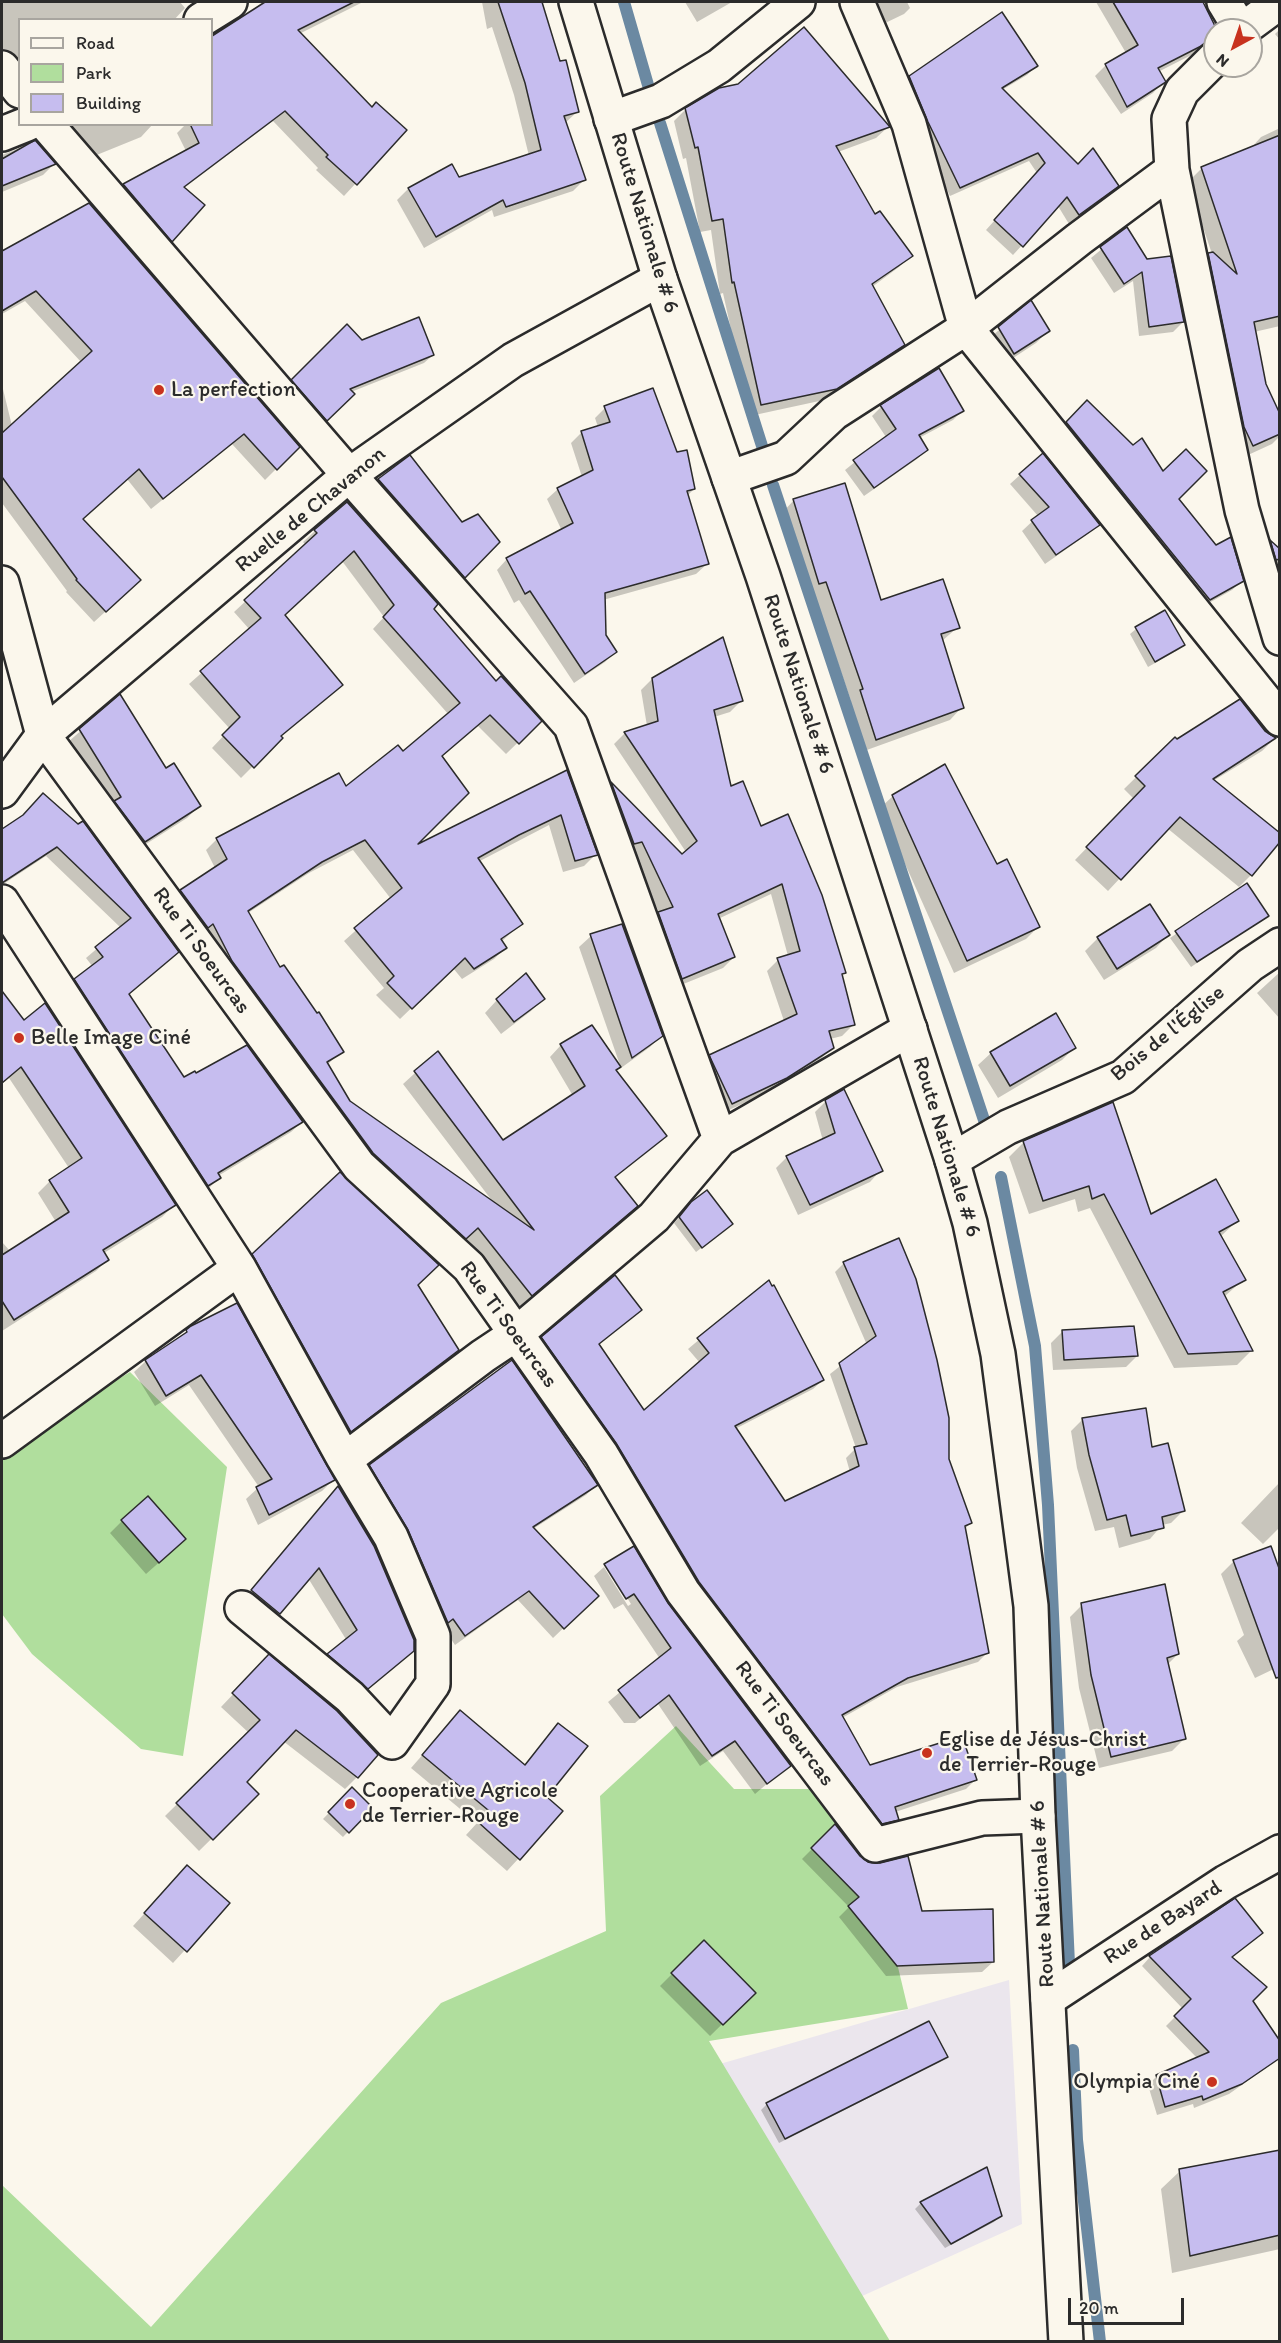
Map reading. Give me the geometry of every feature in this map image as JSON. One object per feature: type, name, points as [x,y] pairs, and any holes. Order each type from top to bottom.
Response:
[{"type":"street","points":[[204,18],[230,2]]},
{"type":"street","name":"Route Nationale # 6","points":[[576,2],[660,279],[767,587],[952,1160],[970,1223],[998,1354],[1031,1606],[1038,1816],[1066,2342]]},
{"type":"street","points":[[611,119],[661,101],[719,66],[798,2]]},
{"type":"street","points":[[857,2],[909,124],[966,328],[1280,719]]},
{"type":"street","points":[[1224,2],[1234,18]]},
{"type":"street","points":[[1258,18],[1280,2]]},
{"type":"street","points":[[2,68],[18,88]]},
{"type":"street","points":[[1203,70],[1182,91],[1169,118],[1173,170],[1242,510],[1280,638]]},
{"type":"street","points":[[2,134],[22,126]]},
{"type":"street","points":[[48,126],[349,475],[571,726],[720,1139]]},
{"type":"street","points":[[729,478],[786,458],[834,413],[966,328],[1079,239],[1173,170]]},
{"type":"street","name":"Ruelle de Chavanon","points":[[2,791],[44,735],[349,475],[513,360],[660,279]]},
{"type":"street","name":"Rue Ti Soeurcas","points":[[2,583],[44,735],[359,1166],[469,1267],[601,1454],[683,1592],[875,1845],[982,1818],[1038,1816]]},
{"type":"street","points":[[2,902],[239,1268],[343,1457],[391,1537],[433,1636],[434,1684],[392,1742],[350,1697],[242,1608]]},
{"type":"street","name":"Bois de l'Église","points":[[952,1160],[1008,1127],[1123,1077],[1251,965],[1280,945]]},
{"type":"street","points":[[343,1457],[355,1452],[516,1334],[654,1217],[720,1139],[910,1029]]},
{"type":"street","points":[[2,1440],[239,1268]]},
{"type":"street","name":"Rue de Bayard","points":[[1048,1999],[1226,1882],[1280,1852]]},
{"type":"shaded area","points":[[1009,1980],[1022,2224],[840,2306],[713,2066]]},
{"type":"green space","points":[[130,1372],[227,1467],[183,1756],[141,1749],[32,1654],[2,1614],[2,1449]]},
{"type":"green space","points":[[676,1726],[734,1789],[812,1789],[872,1858],[908,2009],[709,2041],[890,2341],[2,2341],[2,2185],[151,2327],[441,2003],[606,1931],[600,1796]]},
{"type":"building","points":[[265,2],[354,2],[298,30],[372,107],[376,102],[407,130],[357,185],[326,157],[328,155],[285,111],[184,187],[205,205],[172,242],[123,184],[199,143],[191,126],[213,126],[213,35]]},
{"type":"building","points":[[498,2],[542,2],[560,61],[566,60],[579,112],[564,116],[586,180],[506,207],[503,200],[436,237],[408,188],[452,164],[459,177],[541,150],[525,83]]},
{"type":"building","points":[[1113,2],[1203,2],[1211,18],[1203,18],[1203,45],[1158,68],[1166,82],[1127,107],[1105,64],[1138,45]]},
{"type":"building","points":[[1002,12],[1038,66],[1002,88],[1078,164],[1093,148],[1119,186],[1079,215],[1067,197],[1023,247],[994,220],[1045,163],[1038,153],[960,188],[909,76]]},
{"type":"building","points":[[804,27],[890,127],[836,146],[875,214],[880,211],[913,256],[872,284],[905,345],[837,389],[761,405],[734,282],[732,283],[723,219],[712,221],[698,147],[695,148],[685,108],[719,88],[738,84]]},
{"type":"building","points":[[1280,135],[1280,316],[1254,322],[1266,384],[1280,414],[1280,434],[1253,446],[1244,427],[1208,253],[1213,252],[1237,274],[1201,167]]},
{"type":"building","points":[[35,140],[56,164],[2,186],[2,159]]},
{"type":"building","points":[[89,203],[300,447],[277,470],[244,434],[163,499],[139,469],[83,519],[141,580],[106,612],[76,580],[2,477],[2,433],[92,351],[36,291],[2,311],[2,251]]},
{"type":"building","points":[[1127,227],[1147,259],[1171,256],[1184,322],[1149,327],[1142,272],[1124,284],[1100,247]]},
{"type":"building","points":[[1031,300],[1050,331],[1014,354],[998,327]]},
{"type":"building","points":[[419,317],[434,355],[350,389],[355,394],[327,421],[291,380],[347,324],[362,340]]},
{"type":"building","points":[[939,368],[964,411],[919,435],[928,450],[874,488],[853,460],[896,429],[880,405]]},
{"type":"building","points":[[653,388],[677,452],[687,450],[695,489],[687,491],[709,564],[605,593],[606,635],[617,652],[585,674],[530,591],[525,594],[506,558],[573,523],[557,488],[593,470],[581,431],[610,422],[604,406]]},
{"type":"building","points":[[1087,400],[1133,445],[1142,438],[1163,471],[1186,449],[1207,471],[1179,499],[1216,545],[1231,537],[1244,581],[1210,600],[1066,422]]},
{"type":"building","points":[[1043,453],[1100,525],[1056,555],[1031,520],[1049,507],[1019,474]]},
{"type":"building","points":[[410,455],[462,522],[478,514],[500,542],[465,578],[378,479]]},
{"type":"building","points":[[845,483],[881,600],[943,579],[960,628],[941,634],[964,708],[876,740],[860,690],[863,689],[826,582],[819,584],[793,499]]},
{"type":"building","points":[[347,502],[438,604],[434,609],[496,681],[501,676],[542,721],[519,744],[490,715],[442,756],[469,793],[418,844],[567,770],[598,855],[575,861],[561,815],[478,858],[523,924],[501,939],[507,948],[474,969],[465,958],[412,1009],[387,983],[394,976],[354,928],[402,888],[365,840],[322,862],[248,911],[280,967],[284,965],[317,1013],[319,1012],[344,1052],[327,1062],[350,1101],[534,1230],[414,1071],[438,1051],[503,1140],[585,1086],[560,1044],[592,1025],[621,1067],[616,1070],[667,1136],[615,1177],[638,1206],[532,1296],[478,1228],[466,1239],[373,1153],[232,961],[213,924],[208,928],[180,890],[227,859],[216,838],[339,773],[346,786],[398,745],[403,751],[460,703],[383,617],[394,605],[354,551],[285,615],[343,685],[281,736],[283,738],[254,768],[222,735],[240,717],[200,671],[261,618],[244,600],[317,533],[314,530]]},
{"type":"building","points":[[1270,540],[1280,549],[1280,559],[1276,560]]},
{"type":"building","points":[[1165,610],[1185,645],[1155,662],[1135,627]]},
{"type":"building","points":[[723,637],[743,701],[714,710],[731,786],[743,781],[761,826],[788,814],[822,895],[846,973],[842,974],[855,1025],[829,1031],[834,1048],[787,1078],[732,1104],[709,1055],[797,1014],[777,958],[800,951],[782,884],[718,914],[735,957],[682,979],[658,912],[673,907],[642,842],[634,844],[611,782],[682,854],[697,841],[624,732],[658,721],[652,678]]},
{"type":"building","points":[[120,694],[166,768],[174,763],[201,806],[145,842],[114,801],[121,797],[79,729]]},
{"type":"building","points":[[1240,699],[1265,731],[1276,738],[1213,779],[1280,833],[1280,842],[1252,876],[1180,817],[1121,880],[1086,847],[1145,786],[1135,776],[1175,737],[1177,739]]},
{"type":"building","points":[[945,764],[997,864],[1007,859],[1040,927],[967,961],[892,795]]},
{"type":"building","points":[[43,793],[78,824],[83,821],[179,952],[129,994],[184,1077],[195,1071],[196,1073],[247,1045],[303,1122],[218,1173],[221,1178],[208,1186],[74,979],[103,957],[95,947],[131,918],[57,847],[2,883],[2,829],[23,815]]},
{"type":"building","points":[[1247,883],[1269,916],[1197,962],[1175,931]]},
{"type":"building","points":[[1150,904],[1170,935],[1117,969],[1097,937]]},
{"type":"building","points":[[622,924],[663,1036],[632,1058],[590,934]]},
{"type":"building","points":[[526,973],[545,999],[514,1022],[496,999]]},
{"type":"building","points":[[2,991],[24,1020],[45,1003],[176,1205],[103,1250],[109,1260],[14,1320],[2,1301],[2,1255],[69,1212],[49,1180],[82,1158],[21,1067],[2,1083]]},
{"type":"building","points":[[1056,1013],[1076,1048],[1010,1086],[990,1052]]},
{"type":"building","points":[[844,1089],[883,1171],[810,1205],[786,1156],[835,1133],[825,1100]]},
{"type":"building","points":[[1113,1102],[1151,1214],[1216,1179],[1239,1221],[1219,1232],[1246,1280],[1223,1292],[1253,1351],[1188,1354],[1104,1194],[1092,1199],[1089,1186],[1043,1201],[1023,1141]]},
{"type":"building","points":[[340,1172],[439,1265],[418,1285],[459,1350],[351,1432],[252,1254]]},
{"type":"building","points":[[707,1190],[733,1224],[702,1248],[679,1217],[691,1202]]},
{"type":"building","points":[[899,1238],[916,1279],[937,1360],[949,1418],[949,1459],[972,1523],[965,1526],[989,1653],[908,1678],[842,1715],[870,1765],[962,1736],[977,1780],[895,1807],[899,1820],[882,1824],[699,1582],[616,1443],[541,1337],[615,1275],[642,1310],[599,1344],[644,1410],[709,1353],[697,1338],[769,1280],[772,1286],[774,1285],[824,1380],[735,1426],[785,1501],[859,1466],[854,1447],[867,1444],[839,1363],[876,1336],[843,1262]]},
{"type":"building","points":[[237,1303],[335,1480],[269,1515],[256,1487],[272,1479],[201,1375],[166,1396],[145,1360],[187,1332],[186,1330],[191,1326]]},
{"type":"building","points":[[1134,1326],[1138,1356],[1064,1360],[1062,1330]]},
{"type":"building","points":[[512,1360],[598,1485],[533,1527],[599,1596],[564,1629],[529,1591],[465,1636],[453,1619],[448,1623],[408,1530],[369,1465]]},
{"type":"building","points":[[1146,1408],[1152,1447],[1168,1443],[1185,1511],[1162,1517],[1164,1528],[1131,1536],[1126,1515],[1107,1520],[1089,1455],[1082,1418]]},
{"type":"building","points":[[338,1486],[374,1546],[414,1640],[414,1651],[368,1689],[327,1654],[357,1630],[319,1568],[280,1614],[251,1590]]},
{"type":"building","points":[[148,1496],[186,1539],[159,1563],[121,1520]]},
{"type":"building","points":[[634,1546],[668,1603],[791,1766],[767,1784],[735,1741],[712,1756],[669,1695],[640,1718],[618,1690],[671,1648],[634,1594],[626,1599],[604,1564]]},
{"type":"building","points":[[1271,1546],[1280,1571],[1280,1677],[1276,1678],[1233,1560]]},
{"type":"building","points":[[1165,1584],[1179,1654],[1167,1658],[1186,1739],[1111,1757],[1091,1675],[1081,1603]]},
{"type":"building","points":[[269,1654],[337,1711],[378,1755],[358,1778],[296,1730],[247,1782],[259,1794],[213,1840],[176,1803],[260,1720],[232,1693]]},
{"type":"building","points":[[460,1710],[525,1765],[558,1723],[588,1746],[547,1797],[563,1811],[520,1860],[478,1822],[488,1810],[422,1755]]},
{"type":"building","points":[[352,1787],[373,1808],[349,1833],[328,1812]]},
{"type":"building","points":[[835,1824],[860,1856],[868,1862],[880,1863],[908,1856],[922,1911],[993,1909],[994,1962],[897,1966],[848,1906],[859,1897],[811,1848]]},
{"type":"building","points":[[187,1865],[230,1903],[187,1952],[144,1913]]},
{"type":"building","points":[[1235,1898],[1263,1933],[1232,1957],[1267,1987],[1253,2001],[1280,2041],[1280,2058],[1242,2084],[1203,2100],[1202,2096],[1165,2107],[1156,2075],[1209,2052],[1174,2016],[1191,1999],[1149,1956]]},
{"type":"building","points":[[704,1940],[756,1993],[723,2025],[671,1973]]},
{"type":"building","points":[[929,2021],[948,2057],[785,2139],[766,2103]]},
{"type":"building","points":[[1280,2150],[1280,2235],[1190,2256],[1179,2169]]},
{"type":"building","points":[[987,2167],[1002,2216],[951,2244],[920,2202]]},
{"type":"waterway","points":[[624,2],[648,85]]},
{"type":"waterway","points":[[660,123],[762,446]]},
{"type":"waterway","points":[[773,485],[985,1123]]},
{"type":"waterway","points":[[1001,1177],[1035,1346],[1048,1505],[1069,1964]]},
{"type":"waterway","points":[[1073,2050],[1077,2140],[1100,2342]]},
{"type":"place","name":"La perfection","points":[[159,390]]},
{"type":"place","name":"Belle Image Ciné","points":[[19,1038]]},
{"type":"place","name":"Eglise de Jésus-Christ de Terrier-Rouge","points":[[927,1753]]},
{"type":"place","name":"Cooperative Agricole de Terrier-Rouge","points":[[350,1804]]},
{"type":"place","name":"Olympia Ciné","points":[[1212,2082]]}]
